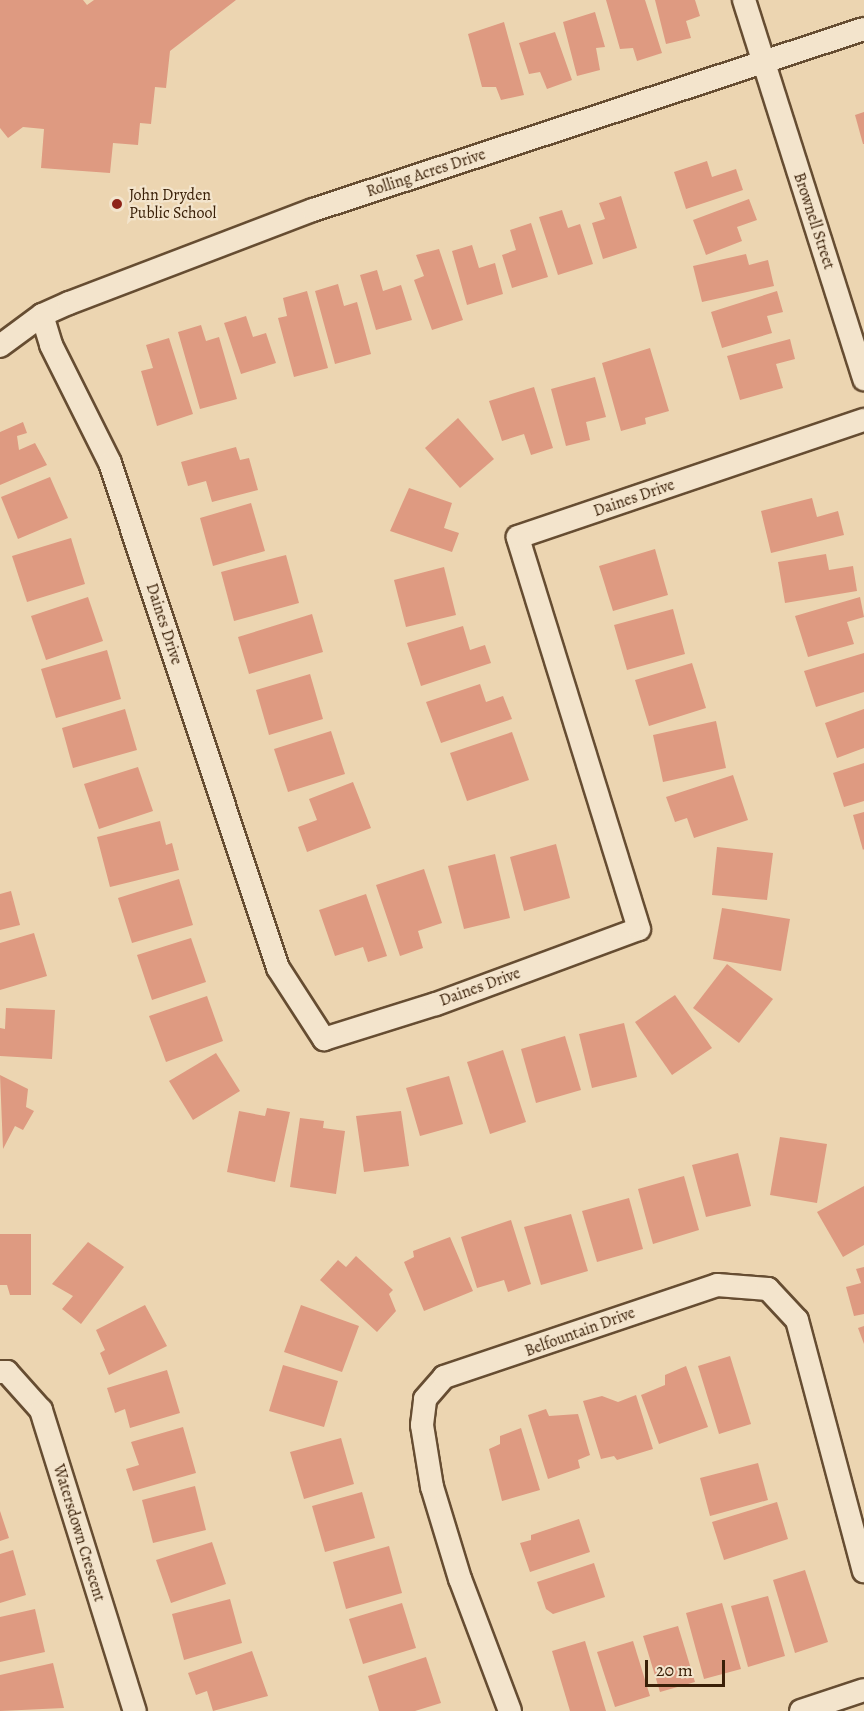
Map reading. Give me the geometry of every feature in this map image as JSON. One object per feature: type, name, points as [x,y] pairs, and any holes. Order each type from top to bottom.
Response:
[{"type":"street","name":"Brownell Street","points":[[744,0],[864,379]]},
{"type":"street","name":"Rolling Acres Drive","points":[[0,346],[42,315],[313,210],[864,29]]},
{"type":"street","name":"Daines Drive","points":[[42,315],[51,345],[110,463],[278,969],[324,1039],[436,1004],[639,929],[518,537],[864,420]]},
{"type":"street","name":"Belfountain Drive","points":[[510,1711],[460,1579],[432,1487],[422,1425],[425,1399],[444,1377],[717,1285],[768,1289],[796,1320],[864,1571]]},
{"type":"street","name":"Watersdown Crescent","points":[[0,1372],[7,1372],[41,1410],[135,1711]]},
{"type":"street","points":[[801,1711],[864,1690]]},
{"type":"building","points":[[0,0],[83,0],[87,5],[94,0],[236,0],[170,51],[166,88],[155,87],[151,124],[140,123],[138,145],[113,143],[110,173],[41,168],[44,129],[23,127],[8,138],[0,128]]},
{"type":"building","points":[[606,0],[645,0],[662,53],[637,61],[633,48],[620,49]]},
{"type":"building","points":[[655,0],[695,0],[700,16],[686,21],[691,38],[666,44]]},
{"type":"building","points":[[595,12],[605,47],[596,48],[600,70],[577,76],[563,22]]},
{"type":"building","points":[[504,22],[524,95],[501,100],[496,87],[482,87],[468,34]]},
{"type":"building","points":[[555,32],[572,80],[547,89],[540,72],[529,74],[519,43]]},
{"type":"building","points":[[864,112],[864,144],[863,144],[855,115]]},
{"type":"building","points":[[707,161],[712,177],[736,169],[743,190],[686,209],[674,172]]},
{"type":"building","points":[[621,196],[637,248],[603,259],[592,223],[605,219],[599,203]]},
{"type":"building","points":[[749,199],[757,220],[737,227],[742,241],[706,255],[693,220]]},
{"type":"building","points":[[562,210],[568,228],[580,224],[593,264],[558,275],[539,217]]},
{"type":"building","points":[[531,223],[548,277],[512,288],[502,255],[516,250],[510,230]]},
{"type":"building","points":[[472,245],[479,268],[495,263],[503,294],[467,305],[452,251]]},
{"type":"building","points":[[439,249],[463,320],[432,330],[414,280],[424,276],[416,255]]},
{"type":"building","points":[[746,254],[749,265],[768,260],[774,286],[702,302],[693,266]]},
{"type":"building","points":[[377,270],[383,291],[401,285],[412,320],[376,330],[360,275]]},
{"type":"building","points":[[338,284],[344,306],[357,302],[371,354],[335,364],[315,291]]},
{"type":"building","points":[[307,291],[328,368],[294,377],[278,318],[287,316],[283,298]]},
{"type":"building","points":[[777,291],[783,312],[767,316],[772,333],[722,348],[711,312]]},
{"type":"building","points":[[246,316],[253,337],[266,333],[276,363],[241,374],[224,323]]},
{"type":"building","points":[[201,325],[206,341],[219,337],[237,399],[200,409],[178,332]]},
{"type":"building","points":[[169,338],[193,414],[157,426],[141,371],[153,368],[146,345]]},
{"type":"building","points":[[790,339],[795,359],[776,364],[783,388],[740,400],[727,356]]},
{"type":"building","points":[[650,348],[669,411],[645,418],[646,424],[621,431],[602,363]]},
{"type":"building","points":[[595,377],[606,417],[586,422],[590,440],[566,446],[551,389]]},
{"type":"building","points":[[534,387],[553,448],[531,455],[524,434],[502,441],[489,401]]},
{"type":"building","points":[[458,418],[494,459],[460,488],[425,448]]},
{"type":"building","points":[[23,422],[27,433],[17,436],[19,450],[35,443],[47,465],[0,485],[0,432]]},
{"type":"building","points":[[236,447],[240,460],[249,458],[258,490],[212,502],[206,481],[188,486],[181,462]]},
{"type":"building","points":[[50,477],[68,518],[18,539],[1,497]]},
{"type":"building","points":[[409,488],[452,503],[444,528],[459,533],[452,552],[390,531]]},
{"type":"building","points":[[812,498],[817,517],[838,511],[844,535],[771,553],[761,511]]},
{"type":"building","points":[[251,503],[265,551],[213,566],[200,518]]},
{"type":"building","points":[[71,538],[85,584],[27,602],[12,556]]},
{"type":"building","points":[[655,549],[668,595],[613,611],[599,566]]},
{"type":"building","points":[[826,554],[829,570],[853,566],[857,591],[785,603],[778,562]]},
{"type":"building","points":[[286,555],[299,603],[234,621],[221,572]]},
{"type":"building","points":[[444,567],[456,615],[406,627],[394,580]]},
{"type":"building","points":[[88,597],[103,641],[46,660],[31,616]]},
{"type":"building","points":[[860,597],[864,617],[847,622],[854,644],[808,657],[795,616]]},
{"type":"building","points":[[673,609],[685,654],[627,670],[614,625]]},
{"type":"building","points":[[312,614],[323,652],[249,674],[238,637]]},
{"type":"building","points":[[463,626],[470,650],[485,645],[491,663],[421,686],[407,643]]},
{"type":"building","points":[[107,650],[121,699],[56,718],[41,669]]},
{"type":"building","points":[[864,653],[864,692],[816,707],[804,671]]},
{"type":"building","points":[[692,663],[706,708],[649,726],[635,680]]},
{"type":"building","points":[[310,674],[323,719],[269,735],[256,690]]},
{"type":"building","points":[[480,684],[486,702],[503,696],[512,719],[441,743],[426,702]]},
{"type":"building","points":[[125,709],[137,750],[73,768],[62,728]]},
{"type":"building","points":[[864,709],[864,748],[837,758],[825,723]]},
{"type":"building","points":[[716,721],[726,768],[663,782],[653,735]]},
{"type":"building","points":[[331,731],[345,774],[288,792],[274,749]]},
{"type":"building","points":[[512,732],[529,780],[467,801],[450,753]]},
{"type":"building","points":[[864,763],[864,801],[844,807],[833,773]]},
{"type":"building","points":[[138,767],[153,811],[99,829],[84,784]]},
{"type":"building","points":[[733,775],[748,820],[694,838],[687,818],[675,822],[666,797]]},
{"type":"building","points":[[353,782],[371,828],[307,852],[298,827],[317,820],[309,799]]},
{"type":"building","points":[[864,812],[864,849],[863,850],[853,815]]},
{"type":"building","points":[[160,821],[166,845],[172,843],[179,870],[110,887],[97,837]]},
{"type":"building","points":[[556,844],[570,898],[524,911],[510,857]]},
{"type":"building","points":[[717,847],[773,853],[767,900],[712,895]]},
{"type":"building","points":[[495,854],[510,918],[464,929],[448,866]]},
{"type":"building","points":[[424,869],[442,923],[418,931],[423,948],[400,956],[376,885]]},
{"type":"building","points":[[179,879],[193,925],[132,943],[118,898]]},
{"type":"building","points":[[11,891],[20,925],[0,930],[0,894]]},
{"type":"building","points":[[366,894],[387,956],[368,962],[363,947],[335,956],[319,910]]},
{"type":"building","points":[[722,908],[790,919],[781,971],[713,959]]},
{"type":"building","points":[[34,933],[47,976],[0,990],[0,943]]},
{"type":"building","points":[[191,938],[206,982],[152,1000],[137,955]]},
{"type":"building","points":[[727,964],[773,999],[739,1043],[693,1008]]},
{"type":"building","points":[[675,995],[712,1048],[672,1075],[635,1022]]},
{"type":"building","points":[[207,996],[223,1041],[166,1062],[149,1016]]},
{"type":"building","points":[[6,1008],[55,1010],[52,1059],[0,1056],[0,1028],[5,1029]]},
{"type":"building","points":[[624,1023],[637,1077],[592,1088],[579,1034]]},
{"type":"building","points":[[565,1036],[581,1090],[536,1103],[521,1049]]},
{"type":"building","points":[[503,1050],[526,1122],[490,1134],[467,1062]]},
{"type":"building","points":[[216,1053],[240,1091],[193,1120],[169,1081]]},
{"type":"building","points":[[0,1075],[28,1089],[26,1107],[34,1111],[23,1130],[15,1126],[3,1149]]},
{"type":"building","points":[[449,1076],[463,1124],[420,1136],[406,1088]]},
{"type":"building","points":[[267,1108],[290,1112],[275,1182],[227,1172],[239,1111],[265,1116]]},
{"type":"building","points":[[401,1111],[409,1166],[364,1172],[356,1116]]},
{"type":"building","points":[[300,1118],[324,1121],[323,1128],[345,1131],[336,1194],[290,1187]]},
{"type":"building","points":[[780,1137],[827,1144],[817,1203],[770,1195]]},
{"type":"building","points":[[738,1153],[751,1206],[706,1217],[692,1165]]},
{"type":"building","points":[[684,1176],[699,1230],[653,1244],[638,1189]]},
{"type":"building","points":[[864,1186],[864,1245],[843,1257],[817,1212]]},
{"type":"building","points":[[629,1198],[643,1249],[597,1262],[582,1211]]},
{"type":"building","points":[[571,1214],[588,1271],[541,1285],[524,1227]]},
{"type":"building","points":[[511,1220],[531,1284],[508,1292],[504,1280],[477,1288],[461,1237]]},
{"type":"building","points":[[0,1234],[31,1234],[31,1295],[10,1295],[7,1285],[0,1285]]},
{"type":"building","points":[[450,1237],[473,1291],[424,1311],[404,1262],[414,1257],[413,1251]]},
{"type":"building","points":[[88,1242],[124,1267],[81,1324],[62,1309],[73,1296],[52,1284]]},
{"type":"building","points":[[356,1256],[393,1290],[389,1294],[396,1311],[377,1332],[320,1280],[338,1260],[346,1267]]},
{"type":"building","points":[[864,1267],[864,1314],[854,1316],[846,1287],[861,1283],[856,1269]]},
{"type":"building","points":[[145,1305],[167,1346],[109,1375],[100,1353],[105,1350],[96,1330]]},
{"type":"building","points":[[301,1305],[359,1326],[342,1372],[284,1352]]},
{"type":"building","points":[[864,1326],[864,1344],[858,1328]]},
{"type":"building","points":[[730,1356],[751,1424],[719,1434],[698,1366]]},
{"type":"building","points":[[283,1365],[338,1381],[324,1427],[269,1411]]},
{"type":"building","points":[[686,1366],[708,1427],[659,1444],[641,1395],[665,1385],[665,1375]]},
{"type":"building","points":[[167,1370],[180,1413],[130,1428],[125,1409],[115,1413],[107,1388]]},
{"type":"building","points":[[636,1395],[653,1449],[617,1460],[614,1456],[601,1459],[583,1401],[602,1396],[618,1402]]},
{"type":"building","points":[[546,1409],[549,1416],[578,1414],[590,1455],[578,1460],[580,1468],[548,1479],[528,1415]]},
{"type":"building","points":[[183,1427],[196,1473],[133,1491],[126,1469],[139,1465],[131,1442]]},
{"type":"building","points":[[521,1428],[540,1490],[502,1501],[489,1449],[500,1444],[500,1436]]},
{"type":"building","points":[[341,1438],[354,1484],[304,1499],[290,1452]]},
{"type":"building","points":[[758,1463],[768,1500],[710,1516],[700,1478]]},
{"type":"building","points":[[195,1486],[206,1530],[153,1543],[142,1500]]},
{"type":"building","points":[[362,1492],[375,1538],[325,1552],[312,1506]]},
{"type":"building","points":[[777,1502],[788,1539],[724,1560],[712,1522]]},
{"type":"building","points":[[0,1511],[9,1538],[0,1541]]},
{"type":"building","points":[[579,1519],[590,1552],[530,1572],[520,1543],[531,1540],[531,1535]]},
{"type":"building","points":[[212,1542],[226,1584],[171,1603],[156,1560]]},
{"type":"building","points":[[389,1546],[402,1593],[346,1609],[333,1562]]},
{"type":"building","points":[[13,1550],[26,1595],[0,1603],[0,1554]]},
{"type":"building","points":[[594,1563],[605,1597],[553,1614],[546,1609],[537,1582]]},
{"type":"building","points":[[805,1570],[828,1642],[795,1653],[773,1580]]},
{"type":"building","points":[[768,1596],[785,1656],[748,1667],[731,1606]]},
{"type":"building","points":[[230,1599],[242,1643],[184,1660],[172,1614]]},
{"type":"building","points":[[402,1603],[416,1648],[363,1664],[349,1619]]},
{"type":"building","points":[[722,1603],[741,1669],[704,1679],[686,1613]]},
{"type":"building","points":[[35,1609],[45,1652],[0,1662],[0,1617]]},
{"type":"building","points":[[678,1626],[695,1682],[660,1692],[643,1636]]},
{"type":"building","points":[[585,1641],[606,1711],[570,1711],[552,1651]]},
{"type":"building","points":[[633,1641],[650,1696],[615,1707],[597,1652]]},
{"type":"building","points":[[252,1651],[268,1696],[213,1711],[207,1691],[196,1695],[188,1673]]},
{"type":"building","points":[[426,1657],[441,1703],[415,1711],[379,1711],[368,1676]]},
{"type":"building","points":[[53,1663],[64,1708],[0,1711],[0,1675]]},
{"type":"place","name":"John Dryden Public School","points":[[117,204]]}]
